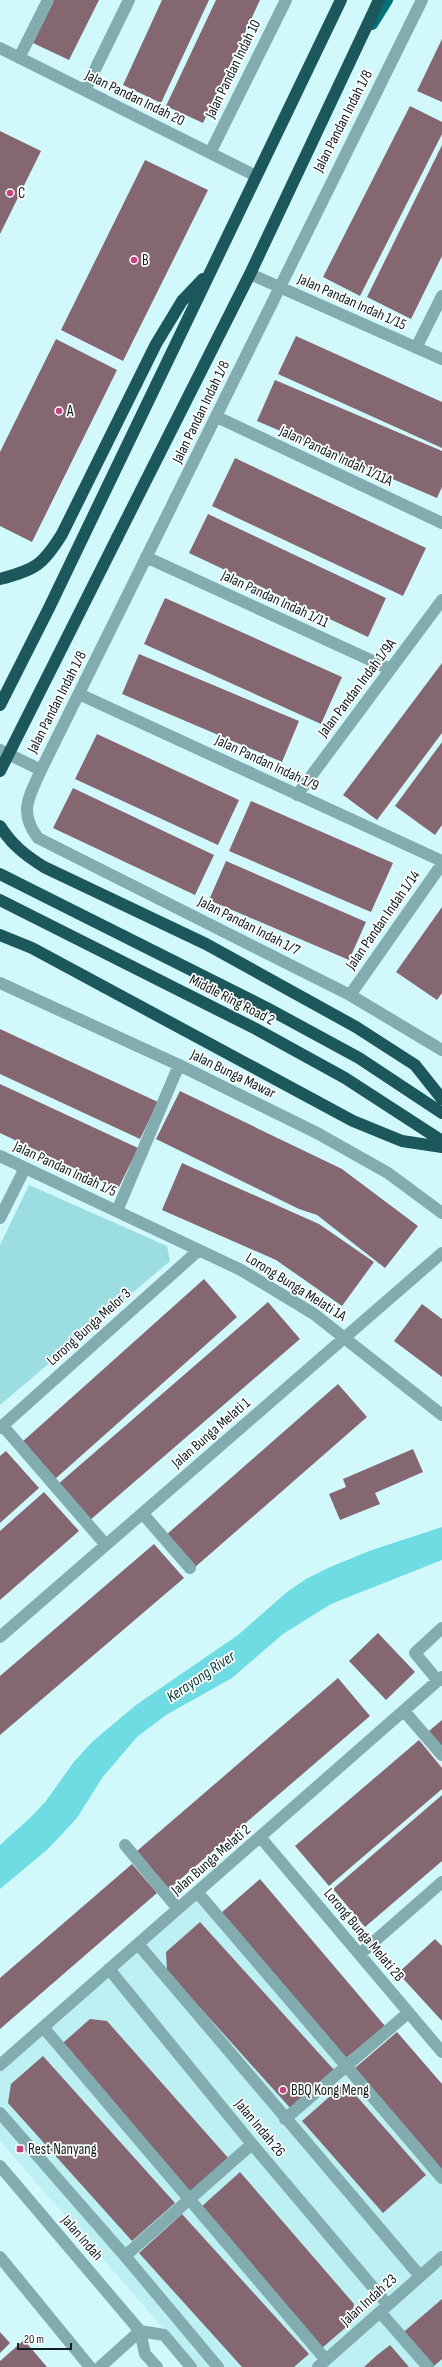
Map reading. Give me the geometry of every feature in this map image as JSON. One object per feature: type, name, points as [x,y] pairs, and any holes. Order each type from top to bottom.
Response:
[{"type":"highway","points":[[0,705],[212,268],[323,34],[341,0]]},
{"type":"highway","points":[[0,771],[250,274],[379,0]]},
{"type":"highway","points":[[0,579],[34,567],[48,556],[62,534],[156,344],[182,301],[212,268]]},
{"type":"highway","points":[[0,826],[9,841],[23,854],[44,866],[206,944],[356,1027],[415,1065],[442,1099]]},
{"type":"highway","name":"Middle Ring Road 2","points":[[0,874],[274,1012],[359,1058],[442,1113]]},
{"type":"highway","name":"Middle Ring Road 2","points":[[0,900],[263,1033],[345,1078],[442,1141]]},
{"type":"highway","points":[[0,935],[32,948],[353,1121],[402,1141],[442,1147]]},
{"type":"main road","points":[[323,34],[336,0]]},
{"type":"main road","points":[[357,47],[388,0]]},
{"type":"street","points":[[19,58],[48,0]]},
{"type":"street","points":[[85,90],[129,0]]},
{"type":"street","name":"Jalan Pandan Indah 10","points":[[210,153],[286,0]]},
{"type":"street","name":"Jalan Pandan Indah 1/8","points":[[38,838],[29,826],[26,814],[27,802],[40,770],[217,417],[278,287],[422,0]]},
{"type":"street","name":"Jalan Pandan Indah 20","points":[[0,48],[256,176]]},
{"type":"street","name":"Jalan Pandan Indah 1/15","points":[[250,274],[442,359]]},
{"type":"street","points":[[416,348],[442,296]]},
{"type":"street","name":"Jalan Pandan Indah 1/11A","points":[[217,417],[442,523]]},
{"type":"street","name":"Jalan Pandan Indah 1/11","points":[[146,557],[390,669]]},
{"type":"street","name":"Jalan Pandan Indah 1/9A","points":[[297,795],[442,600]]},
{"type":"street","name":"Jalan Pandan Indah 1/9","points":[[79,694],[442,863]]},
{"type":"street","points":[[0,750],[40,770]]},
{"type":"street","name":"Jalan Pandan Indah 1/7","points":[[38,838],[350,995],[442,1050]]},
{"type":"street","name":"Jalan Pandan Indah 1/14","points":[[350,995],[442,863]]},
{"type":"street","name":"Jalan Bunga Mawar","points":[[0,983],[179,1065],[317,1133],[388,1173],[442,1213]]},
{"type":"street","points":[[117,1211],[179,1065]]},
{"type":"street","name":"Jalan Pandan Indah 1/5","points":[[0,1156],[117,1211]]},
{"type":"street","points":[[0,1218],[25,1168]]},
{"type":"street","name":"Lorong Bunga Melati 1A","points":[[117,1211],[242,1270],[280,1292],[346,1338],[442,1414]]},
{"type":"street","name":"Lorong Bunga Melor 3","points":[[1,1426],[200,1250]]},
{"type":"street","name":"Jalan Bunga Melati 1","points":[[0,1637],[346,1338],[442,1253]]},
{"type":"street","points":[[1,1426],[106,1545]]},
{"type":"street","points":[[143,1514],[190,1568]]},
{"type":"street","points":[[440,1679],[415,1653],[442,1628]]},
{"type":"street","name":"Jalan Bunga Melati 2","points":[[0,2065],[261,1838],[440,1679]]},
{"type":"street","points":[[404,1711],[442,1755]]},
{"type":"street","name":"Lorong Bunga Melati 2B","points":[[261,1838],[442,2052]]},
{"type":"street","points":[[125,1844],[178,1909]]},
{"type":"street","points":[[360,1954],[442,1882]]},
{"type":"street","points":[[198,1893],[347,2065],[442,2178]]},
{"type":"street","name":"Jalan Indah 26","points":[[138,1944],[285,2119],[420,2276]]},
{"type":"street","name":"Jalan Indah 26","points":[[109,1969],[252,2144],[384,2309],[428,2367]]},
{"type":"street","points":[[285,2119],[408,2013]]},
{"type":"street","points":[[43,2027],[190,2199],[322,2364]]},
{"type":"street","points":[[0,2113],[125,2256],[218,2367]]},
{"type":"street","points":[[125,2256],[252,2144]]},
{"type":"street","name":"Jalan Indah","points":[[0,2166],[140,2331],[146,2354],[157,2367]]},
{"type":"street","points":[[0,2257],[90,2367]]},
{"type":"street","name":"Jalan Indah 23","points":[[322,2364],[442,2257]]},
{"type":"street","points":[[100,2367],[140,2331],[164,2335],[191,2367]]},
{"type":"shaded area","points":[[29,1185],[167,1246],[170,1261],[0,1405],[0,1245]]},
{"type":"shaded area","points":[[199,1893],[442,2174],[442,2367],[197,2367],[0,2141],[0,2061]]},
{"type":"water","name":"Kerayong River","points":[[442,1527],[442,1560],[331,1604],[283,1634],[232,1678],[166,1715],[137,1737],[102,1778],[77,1818],[48,1849],[0,1889],[0,1845],[46,1801],[73,1763],[92,1742],[136,1705],[238,1635],[287,1592],[306,1579],[369,1551]]},
{"type":"building","points":[[54,0],[99,0],[69,60],[33,43]]},
{"type":"building","points":[[162,0],[209,0],[161,103],[123,85]]},
{"type":"building","points":[[216,0],[260,0],[203,123],[166,106]]},
{"type":"building","points":[[442,39],[442,102],[417,91]]},
{"type":"building","points":[[410,106],[442,122],[442,134],[360,296],[323,277]]},
{"type":"building","name":"C","points":[[0,131],[41,151],[0,234]]},
{"type":"building","points":[[442,145],[442,256],[411,319],[367,297]]},
{"type":"building","name":"B","points":[[145,160],[208,190],[123,361],[61,330]]},
{"type":"building","points":[[296,336],[442,402],[442,448],[278,374]]},
{"type":"building","name":"A","points":[[56,339],[117,370],[32,542],[0,526],[0,452]]},
{"type":"building","points":[[275,380],[442,451],[442,487],[437,498],[257,421]]},
{"type":"building","points":[[235,458],[426,548],[403,596],[212,506]]},
{"type":"building","points":[[208,514],[386,598],[368,637],[189,553]]},
{"type":"building","points":[[165,598],[342,677],[321,724],[144,644]]},
{"type":"building","points":[[139,654],[299,721],[282,762],[122,694]]},
{"type":"building","points":[[442,663],[442,733],[377,820],[343,795]]},
{"type":"building","points":[[97,734],[239,800],[218,845],[75,779]]},
{"type":"building","points":[[442,742],[442,825],[435,835],[395,806]]},
{"type":"building","points":[[73,788],[214,855],[195,895],[53,828]]},
{"type":"building","points":[[251,801],[393,863],[371,912],[229,851]]},
{"type":"building","points":[[226,861],[366,922],[349,960],[209,900]]},
{"type":"building","points":[[442,907],[442,993],[437,1000],[396,972]]},
{"type":"building","points":[[0,1029],[158,1102],[140,1139],[0,1074]]},
{"type":"building","points":[[0,1084],[138,1148],[118,1189],[0,1133]]},
{"type":"building","points":[[180,1091],[342,1169],[418,1226],[385,1268],[317,1215],[299,1209],[156,1139]]},
{"type":"building","points":[[182,1163],[319,1224],[374,1262],[342,1306],[276,1260],[162,1210]]},
{"type":"building","points":[[204,1279],[237,1317],[54,1480],[21,1443]]},
{"type":"building","points":[[268,1302],[300,1339],[89,1521],[57,1485]]},
{"type":"building","points":[[422,1304],[442,1319],[442,1377],[394,1341]]},
{"type":"building","points":[[338,1384],[367,1417],[194,1568],[166,1535]]},
{"type":"building","points":[[413,1449],[423,1472],[375,1493],[380,1504],[340,1520],[329,1494],[346,1487],[343,1479]]},
{"type":"building","points":[[6,1451],[39,1488],[0,1523],[0,1456]]},
{"type":"building","points":[[44,1492],[79,1531],[0,1600],[0,1531]]},
{"type":"building","points":[[154,1544],[184,1578],[0,1735],[0,1676]]},
{"type":"building","points":[[378,1633],[415,1672],[386,1700],[349,1661]]},
{"type":"building","points":[[338,1678],[370,1716],[169,1889],[137,1851]]},
{"type":"building","points":[[442,1720],[442,1746],[429,1731]]},
{"type":"building","points":[[419,1740],[442,1768],[442,1789],[329,1886],[295,1846]]},
{"type":"building","points":[[442,1795],[442,1861],[365,1927],[333,1889]]},
{"type":"building","points":[[132,1864],[157,1893],[0,2029],[0,1978]]},
{"type":"building","points":[[260,1879],[385,2026],[345,2059],[221,1913]]},
{"type":"building","points":[[200,1922],[335,2071],[292,2110],[167,1971],[166,1952]]},
{"type":"building","points":[[435,1939],[442,1946],[442,2021],[398,1973]]},
{"type":"building","points":[[90,2019],[107,2021],[230,2160],[187,2198],[56,2049]]},
{"type":"building","points":[[397,2032],[442,2084],[442,2170],[355,2068]]},
{"type":"building","points":[[43,2056],[175,2203],[132,2241],[8,2103],[11,2084]]},
{"type":"building","points":[[345,2083],[426,2175],[383,2213],[302,2121]]},
{"type":"building","points":[[240,2172],[354,2304],[351,2323],[322,2348],[200,2208]]},
{"type":"building","points":[[182,2214],[309,2354],[294,2367],[242,2367],[139,2253]]},
{"type":"building","points":[[442,2299],[442,2359],[433,2367],[399,2336]]},
{"type":"building","points":[[0,2332],[10,2343],[0,2353]]},
{"type":"building","points":[[24,2340],[47,2367],[0,2367],[0,2361]]},
{"type":"building","points":[[390,2345],[409,2367],[364,2367],[376,2356]]},
{"type":"place","name":"C","points":[[10,193]]},
{"type":"place","name":"B","points":[[134,260]]},
{"type":"place","name":"A","points":[[59,411]]},
{"type":"place","name":"BBQ Kong Meng","points":[[283,2090]]},
{"type":"place","name":"Rest Nanyang","points":[[20,2149]]}]
